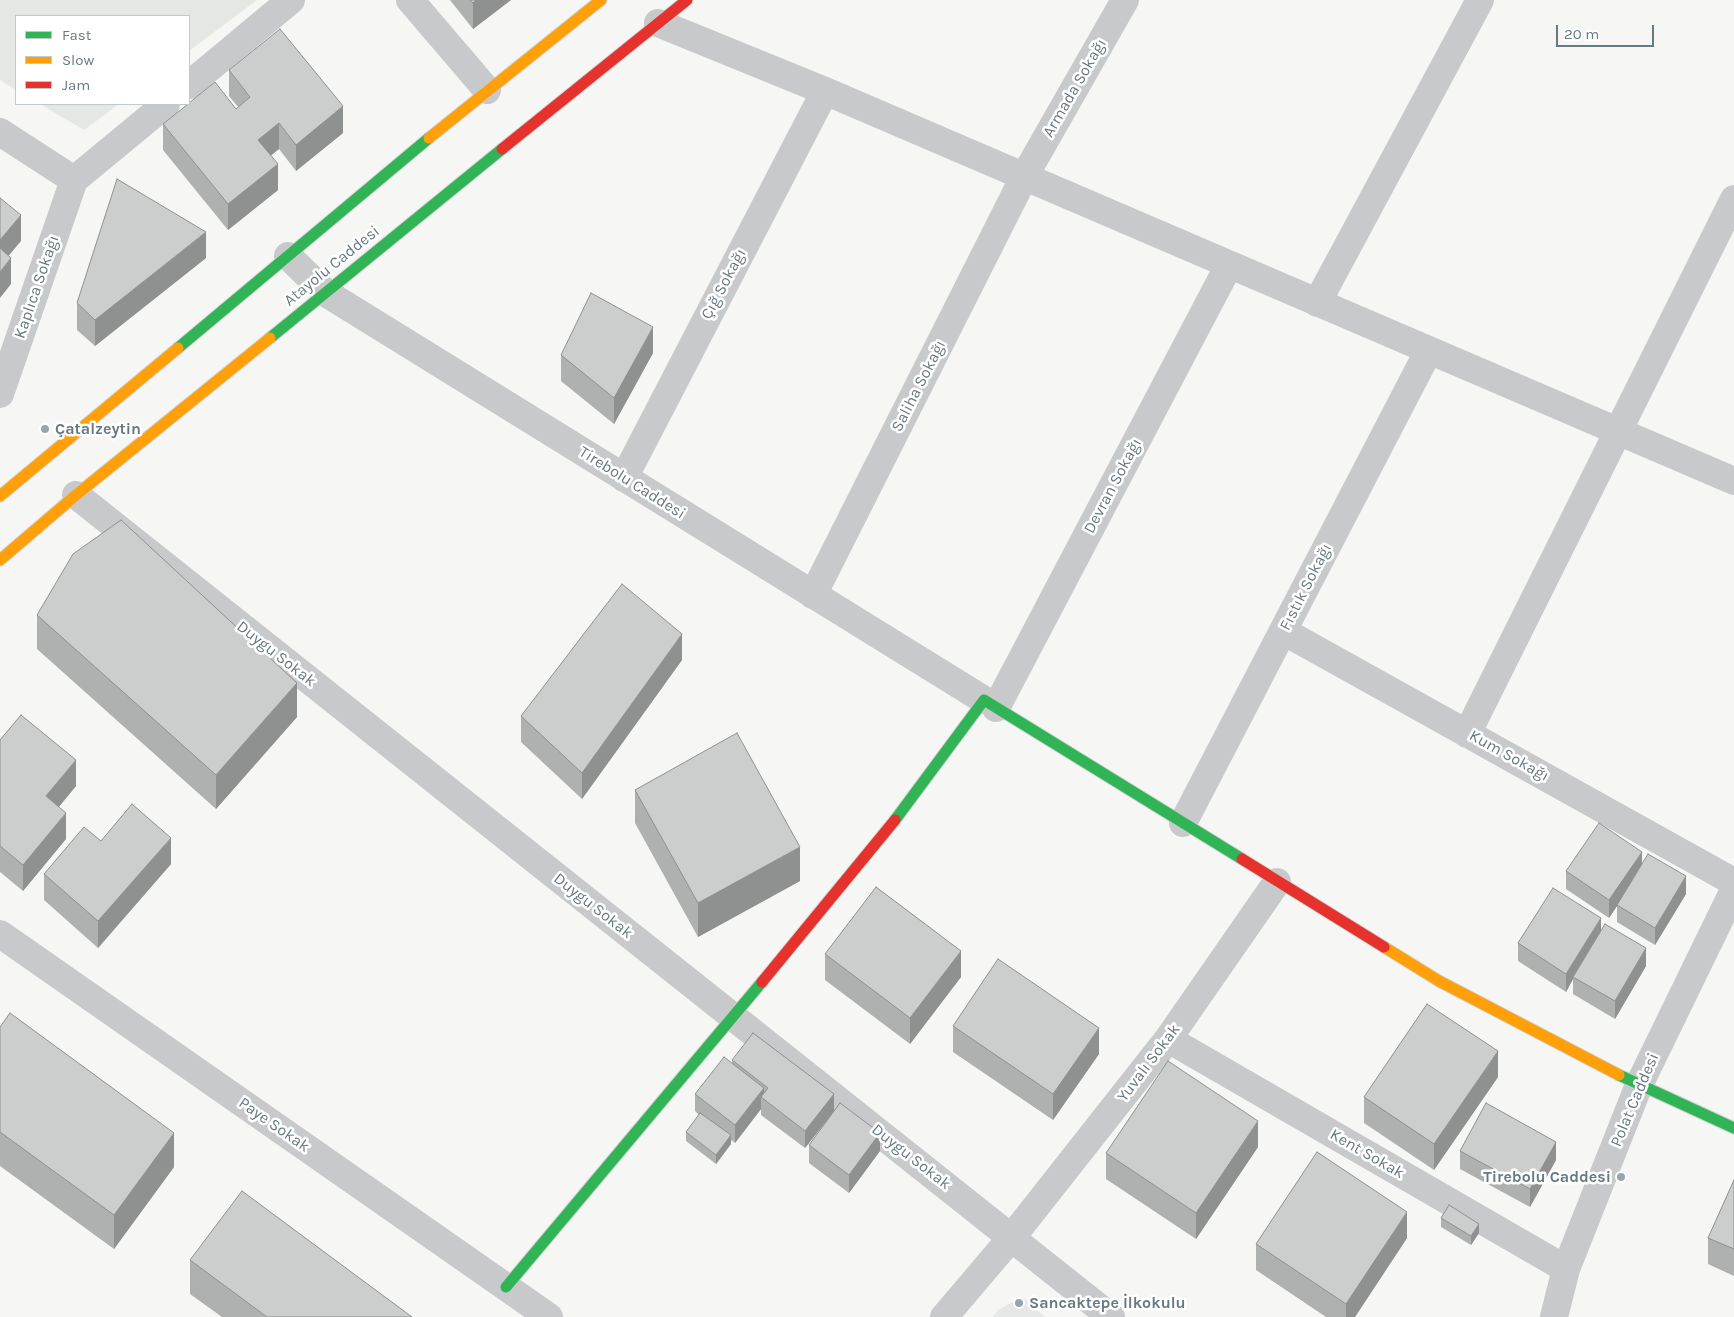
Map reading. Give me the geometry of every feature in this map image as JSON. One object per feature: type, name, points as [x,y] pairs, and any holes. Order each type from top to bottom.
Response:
[{"type":"main road","points":[[0,496],[487,90],[601,0]]},
{"type":"main road","name":"Atayolu Caddesi","points":[[0,560],[76,495],[687,0]]},
{"type":"main road","points":[[506,1287],[734,1017],[990,704],[1439,981],[1639,1085],[1734,1128]]},
{"type":"street","points":[[190,84],[291,0]]},
{"type":"street","points":[[410,0],[487,90]]},
{"type":"street","name":"Armada Sokağı","points":[[1024,177],[1125,0]]},
{"type":"street","points":[[1317,303],[1480,0]]},
{"type":"street","points":[[658,23],[825,91],[1734,481]]},
{"type":"street","name":"Çığ Sokağı","points":[[624,478],[825,91]]},
{"type":"street","points":[[0,132],[74,180],[165,105]]},
{"type":"street","name":"Saliha Sokağı","points":[[813,595],[1024,177]]},
{"type":"street","name":"Kaplıca Sokağı","points":[[0,394],[74,180]]},
{"type":"street","points":[[1468,734],[1734,199]]},
{"type":"street","name":"Tirebolu Caddesi","points":[[288,256],[326,293],[990,704]]},
{"type":"street","name":"Devran Sokağı","points":[[990,704],[1229,265]]},
{"type":"street","name":"Fıstık Sokağı","points":[[1183,823],[1429,350]]},
{"type":"street","name":"Duygu Sokak","points":[[76,495],[1111,1317]]},
{"type":"street","name":"Kum Sokağı","points":[[1283,631],[1734,882]]},
{"type":"street","name":"Yuvalı Sokak","points":[[944,1317],[1012,1237],[1168,1039],[1277,882]]},
{"type":"street","name":"Polat Caddesi","points":[[1554,1317],[1566,1269],[1639,1085],[1734,890]]},
{"type":"street","name":"Paye Sokak","points":[[0,934],[548,1317]]},
{"type":"street","name":"Kent Sokak","points":[[1168,1039],[1566,1269]]},
{"type":"shaded area","points":[[0,0],[257,0],[190,50],[190,15],[15,15],[15,89],[0,80]]},
{"type":"shaded area","points":[[42,105],[118,105],[84,130]]},
{"type":"shaded area","name":"Sancaktepe İlkokulu","points":[[1022,1297],[1045,1317],[993,1317],[998,1310]]},
{"type":"building","points":[[280,29],[343,106],[296,145],[279,123],[258,140],[278,164],[228,204],[163,124],[187,105],[190,105],[190,102],[215,82],[236,109],[250,97],[229,70]]},
{"type":"building","points":[[117,179],[206,232],[95,320],[77,303]]},
{"type":"building","points":[[0,198],[21,215],[0,240]]},
{"type":"building","points":[[0,248],[11,258],[0,272]]},
{"type":"building","points":[[591,293],[653,327],[614,398],[561,355]]},
{"type":"building","points":[[121,520],[297,683],[216,775],[37,615],[73,554]]},
{"type":"building","points":[[622,584],[682,634],[582,773],[521,716]]},
{"type":"building","points":[[21,715],[76,760],[46,796],[66,813],[23,865],[0,846],[0,740]]},
{"type":"building","points":[[737,733],[800,847],[698,903],[635,790]]},
{"type":"building","points":[[132,804],[171,838],[98,921],[44,874],[84,827],[101,841]]},
{"type":"building","points":[[1599,823],[1642,852],[1609,900],[1566,871]]},
{"type":"building","points":[[1648,854],[1686,876],[1655,928],[1617,905]]},
{"type":"building","points":[[876,887],[961,951],[910,1018],[825,954]]},
{"type":"building","points":[[1553,888],[1601,918],[1566,974],[1518,943]]},
{"type":"building","points":[[1605,924],[1646,948],[1615,1001],[1573,977]]},
{"type":"building","points":[[998,959],[1099,1028],[1053,1094],[953,1026]]},
{"type":"building","points":[[1427,1004],[1498,1051],[1434,1144],[1364,1097]]},
{"type":"building","points":[[10,1013],[174,1133],[114,1215],[0,1132],[0,1027]]},
{"type":"building","points":[[753,1033],[834,1094],[805,1131],[761,1097],[768,1088],[732,1060]]},
{"type":"building","points":[[724,1057],[764,1088],[735,1125],[695,1094]]},
{"type":"building","points":[[1168,1061],[1258,1121],[1196,1213],[1106,1153]]},
{"type":"building","points":[[840,1103],[880,1133],[849,1175],[809,1145]]},
{"type":"building","points":[[1486,1103],[1556,1142],[1530,1189],[1460,1151]]},
{"type":"building","points":[[700,1113],[731,1135],[716,1155],[686,1132]]},
{"type":"building","points":[[1317,1152],[1407,1212],[1346,1304],[1256,1244]]},
{"type":"building","points":[[1734,1180],[1734,1249],[1708,1238]]},
{"type":"building","points":[[242,1191],[412,1317],[267,1317],[190,1260]]},
{"type":"building","points":[[1449,1205],[1479,1224],[1471,1236],[1441,1218]]},
{"type":"traffic: fast","points":[[178,348],[429,138]]},
{"type":"traffic: fast","points":[[270,338],[502,149]]},
{"type":"traffic: fast","points":[[895,820],[984,700],[1242,859]]},
{"type":"traffic: fast","points":[[506,1287],[762,982]]},
{"type":"traffic: fast","points":[[1619,1075],[1734,1128]]},
{"type":"traffic: slow","points":[[429,138],[601,0]]},
{"type":"traffic: slow","points":[[0,560],[76,495],[270,338]]},
{"type":"traffic: slow","points":[[0,496],[178,348]]},
{"type":"traffic: slow","points":[[1384,947],[1439,981],[1619,1075]]},
{"type":"traffic: jam","points":[[502,149],[687,0]]},
{"type":"traffic: jam","points":[[762,982],[895,820]]},
{"type":"traffic: jam","points":[[1242,859],[1384,947]]},
{"type":"place","name":"Çatalzeytin","points":[[45,429]]},
{"type":"place","name":"Tirebolu Caddesi","points":[[1621,1177]]},
{"type":"place","name":"Sancaktepe İlkokulu","points":[[1019,1303]]}]
